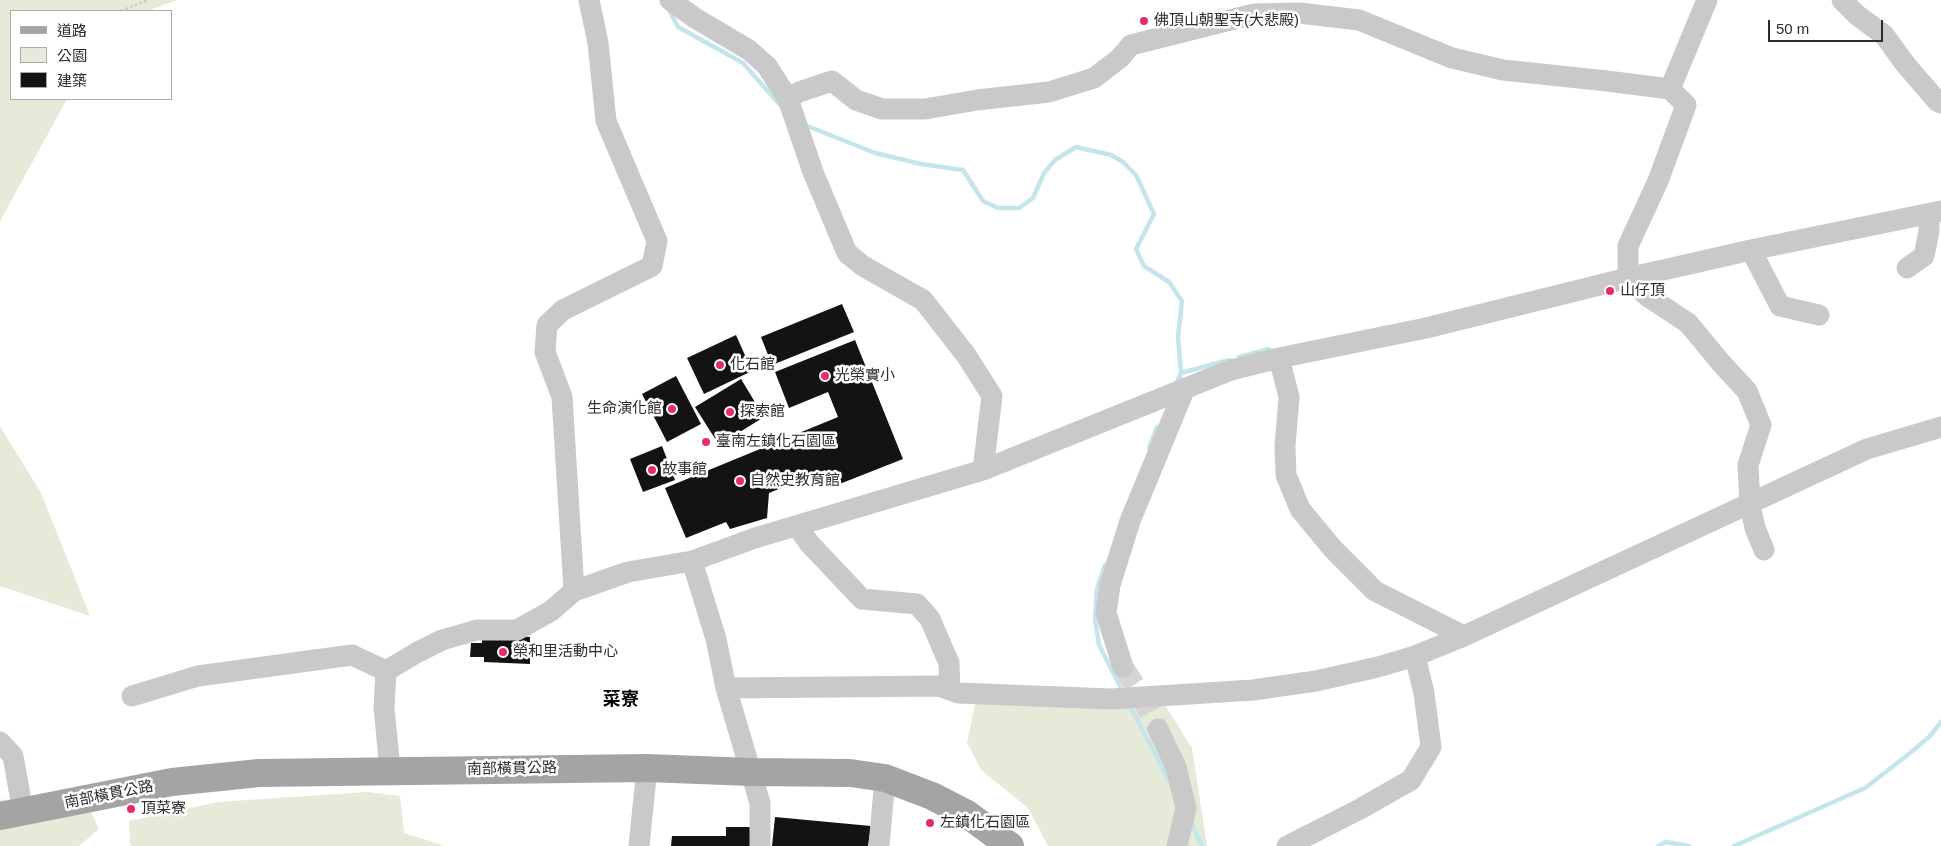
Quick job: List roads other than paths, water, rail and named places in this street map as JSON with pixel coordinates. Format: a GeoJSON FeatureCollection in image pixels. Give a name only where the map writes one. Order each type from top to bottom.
{"type":"FeatureCollection","features":[{"type":"Feature","properties":{"kind":"main road","name":"南部橫貫公路"},"geometry":{"type":"LineString","coordinates":[[11,814],[172,782],[259,773],[646,768],[850,773],[886,778],[932,796],[967,814],[1002,844]]}},
{"type":"Feature","properties":{"kind":"lane"},"geometry":{"type":"LineString","coordinates":[[574,591],[562,397],[545,352],[547,325],[563,310],[652,266],[657,241],[606,121],[598,43],[589,0]]}},
{"type":"Feature","properties":{"kind":"lane"},"geometry":{"type":"LineString","coordinates":[[670,0],[695,18],[749,50],[767,66],[788,99],[813,172],[847,253],[863,266],[923,300],[966,354],[992,396],[983,470]]}},
{"type":"Feature","properties":{"kind":"lane"},"geometry":{"type":"LineString","coordinates":[[1670,89],[1707,0]]}},
{"type":"Feature","properties":{"kind":"lane"},"geometry":{"type":"LineString","coordinates":[[1842,0],[1857,15],[1884,35],[1906,65],[1937,100],[1941,102]]}},
{"type":"Feature","properties":{"kind":"lane"},"geometry":{"type":"LineString","coordinates":[[788,99],[799,92],[832,81],[856,100],[882,109],[925,109],[977,100],[1049,92],[1094,78],[1120,58],[1131,45],[1254,14],[1299,13],[1359,20],[1452,58],[1503,70],[1670,89],[1686,105],[1658,181],[1628,246],[1628,278],[1647,296],[1688,323],[1722,364],[1747,390],[1761,425],[1748,465],[1750,504],[1755,528],[1764,550]]}},
{"type":"Feature","properties":{"kind":"lane"},"geometry":{"type":"LineString","coordinates":[[386,671],[442,640],[478,630],[517,630],[551,611],[574,591],[628,572],[692,561],[797,526],[983,470],[1231,370],[1279,358],[1426,328],[1750,250],[1935,213],[1924,256],[1907,268]]}},
{"type":"Feature","properties":{"kind":"lane"},"geometry":{"type":"LineString","coordinates":[[1750,250],[1780,306],[1819,315]]}},
{"type":"Feature","properties":{"kind":"lane"},"geometry":{"type":"LineString","coordinates":[[1279,358],[1289,397],[1285,446],[1286,475],[1300,509],[1333,549],[1375,591],[1464,636]]}},
{"type":"Feature","properties":{"kind":"lane"},"geometry":{"type":"LineString","coordinates":[[1123,667],[1106,613],[1110,586],[1130,521],[1185,388]]}},
{"type":"Feature","properties":{"kind":"lane"},"geometry":{"type":"LineString","coordinates":[[726,688],[939,686],[958,693],[1111,699],[1253,690],[1316,681],[1378,667],[1415,656],[1464,636],[1867,449],[1941,427]]}},
{"type":"Feature","properties":{"kind":"lane"},"geometry":{"type":"LineString","coordinates":[[797,526],[809,543],[862,599],[917,604],[930,619],[949,663],[950,690]]}},
{"type":"Feature","properties":{"kind":"lane"},"geometry":{"type":"LineString","coordinates":[[692,561],[716,639],[726,688],[760,803],[760,846]]}},
{"type":"Feature","properties":{"kind":"lane"},"geometry":{"type":"LineString","coordinates":[[132,696],[198,676],[352,655],[386,671]]}},
{"type":"Feature","properties":{"kind":"lane"},"geometry":{"type":"LineString","coordinates":[[1287,846],[1360,809],[1411,780],[1431,747],[1424,693],[1415,656]]}},
{"type":"Feature","properties":{"kind":"lane"},"geometry":{"type":"LineString","coordinates":[[386,671],[384,708],[390,770]]}},
{"type":"Feature","properties":{"kind":"lane"},"geometry":{"type":"LineString","coordinates":[[1158,729],[1176,768],[1186,808],[1177,846]]}},
{"type":"Feature","properties":{"kind":"lane"},"geometry":{"type":"LineString","coordinates":[[0,742],[13,756],[11,814]]}},
{"type":"Feature","properties":{"kind":"lane"},"geometry":{"type":"LineString","coordinates":[[639,846],[646,768]]}},
{"type":"Feature","properties":{"kind":"lane"},"geometry":{"type":"LineString","coordinates":[[879,846],[886,778]]}},
{"type":"Feature","properties":{"kind":"waterway"},"geometry":{"type":"LineString","coordinates":[[669,10],[678,27],[743,63],[780,105]]}},
{"type":"Feature","properties":{"kind":"waterway"},"geometry":{"type":"LineString","coordinates":[[805,125],[875,153],[921,164],[963,170],[983,201],[998,208],[1019,208],[1033,198],[1044,173],[1055,160],[1076,147],[1111,155],[1123,162],[1136,175],[1154,214],[1136,249],[1144,266],[1169,282],[1182,301],[1178,337],[1181,373],[1176,384]]}},
{"type":"Feature","properties":{"kind":"waterway"},"geometry":{"type":"LineString","coordinates":[[1239,357],[1269,349]]}},
{"type":"Feature","properties":{"kind":"waterway"},"geometry":{"type":"LineString","coordinates":[[1181,373],[1229,360]]}},
{"type":"Feature","properties":{"kind":"waterway"},"geometry":{"type":"LineString","coordinates":[[1149,448],[1157,427]]}},
{"type":"Feature","properties":{"kind":"waterway"},"geometry":{"type":"LineString","coordinates":[[1105,565],[1097,589],[1095,619],[1099,645],[1123,692]]}},
{"type":"Feature","properties":{"kind":"waterway"},"geometry":{"type":"LineString","coordinates":[[1129,704],[1170,783]]}},
{"type":"Feature","properties":{"kind":"waterway"},"geometry":{"type":"LineString","coordinates":[[1734,846],[1865,788],[1929,737],[1941,722]]}},
{"type":"Feature","properties":{"kind":"waterway"},"geometry":{"type":"LineString","coordinates":[[1190,821],[1202,846]]}},
{"type":"Feature","properties":{"kind":"waterway"},"geometry":{"type":"LineString","coordinates":[[1658,846],[1666,842],[1689,846]]}},
{"type":"Feature","properties":{"kind":"tunnel"},"geometry":{"type":"LineString","coordinates":[[1123,667],[1138,690],[1158,729]]}},
{"type":"Feature","properties":{"kind":"place","name":"佛頂山朝聖寺(大悲殿)"},"geometry":{"type":"Point","coordinates":[1144,21]}},
{"type":"Feature","properties":{"kind":"place","name":"山仔頂"},"geometry":{"type":"Point","coordinates":[1610,291]}},
{"type":"Feature","properties":{"kind":"place","name":"化石館"},"geometry":{"type":"Point","coordinates":[720,365]}},
{"type":"Feature","properties":{"kind":"place","name":"光榮實小"},"geometry":{"type":"Point","coordinates":[825,376]}},
{"type":"Feature","properties":{"kind":"place","name":"生命演化館"},"geometry":{"type":"Point","coordinates":[672,409]}},
{"type":"Feature","properties":{"kind":"place","name":"探索館"},"geometry":{"type":"Point","coordinates":[730,412]}},
{"type":"Feature","properties":{"kind":"place","name":"臺南左鎮化石園區"},"geometry":{"type":"Point","coordinates":[706,442]}},
{"type":"Feature","properties":{"kind":"place","name":"故事館"},"geometry":{"type":"Point","coordinates":[652,470]}},
{"type":"Feature","properties":{"kind":"place","name":"自然史教育館"},"geometry":{"type":"Point","coordinates":[740,481]}},
{"type":"Feature","properties":{"kind":"place","name":"榮和里活動中心"},"geometry":{"type":"Point","coordinates":[503,652]}},
{"type":"Feature","properties":{"kind":"place","name":"頂菜寮"},"geometry":{"type":"Point","coordinates":[131,809]}},
{"type":"Feature","properties":{"kind":"place","name":"左鎮化石園區"},"geometry":{"type":"Point","coordinates":[930,823]}},
{"type":"Feature","properties":{"kind":"district","name":"菜寮"},"geometry":{"type":"Point","coordinates":[621,700]}}]}
